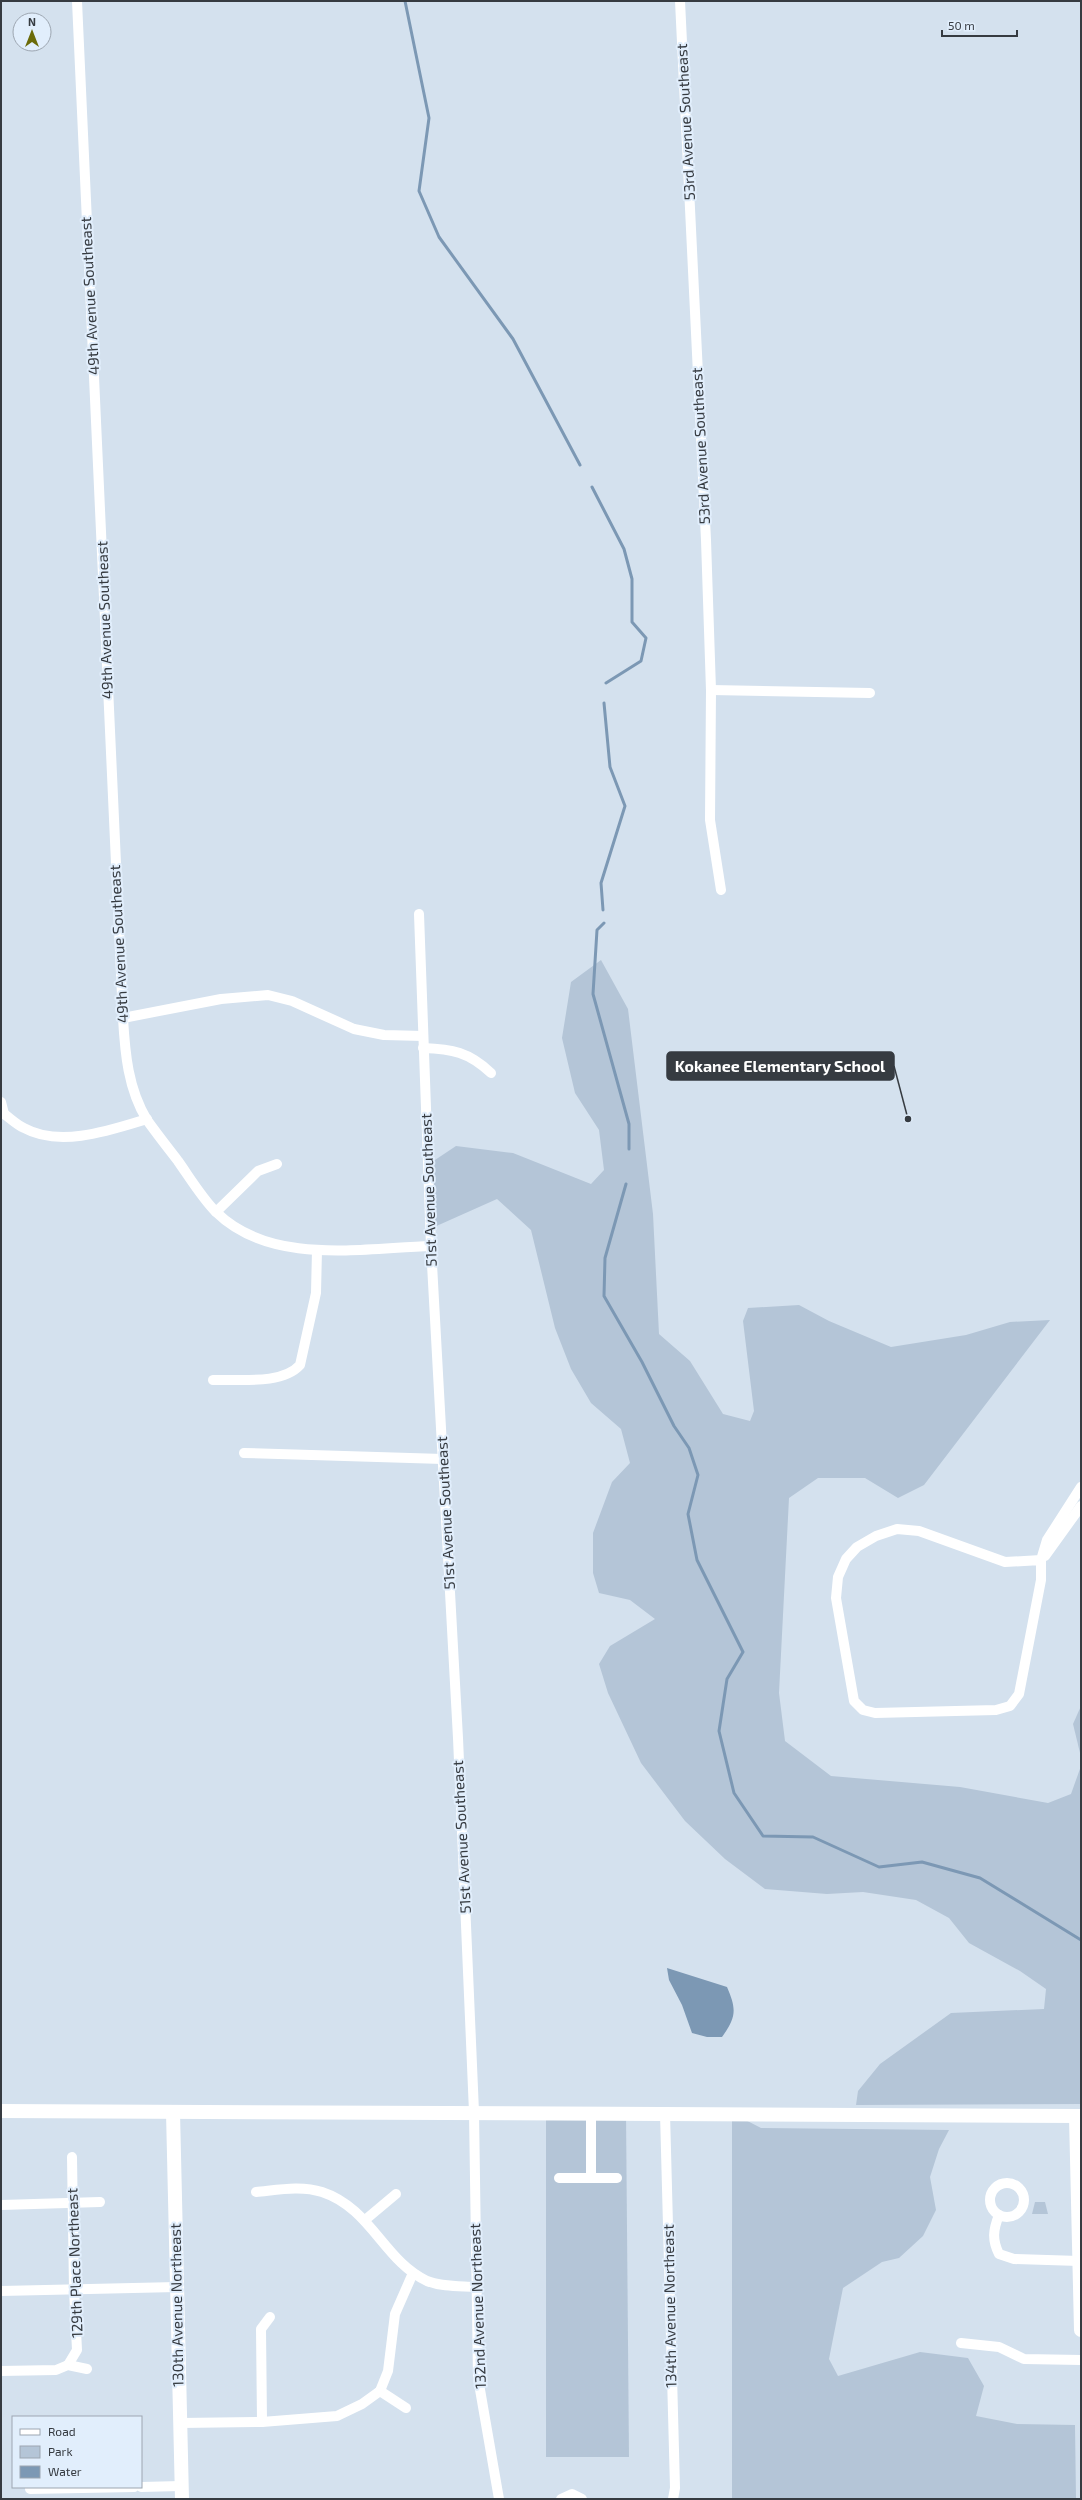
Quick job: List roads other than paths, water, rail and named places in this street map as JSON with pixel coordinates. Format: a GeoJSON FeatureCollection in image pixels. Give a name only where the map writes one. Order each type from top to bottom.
{"type":"FeatureCollection","features":[{"type":"Feature","properties":{"kind":"street","name":"49th Avenue Southeast"},"geometry":{"type":"LineString","coordinates":[[77,1],[123,1018],[126,1056],[132,1085],[147,1119],[216,1212],[241,1230],[266,1241],[318,1250],[431,1246]]}},
{"type":"Feature","properties":{"kind":"street","name":"53rd Avenue Southeast"},"geometry":{"type":"LineString","coordinates":[[680,1],[711,690],[710,820],[721,890]]}},
{"type":"Feature","properties":{"kind":"street"},"geometry":{"type":"LineString","coordinates":[[711,690],[870,693]]}},
{"type":"Feature","properties":{"kind":"street","name":"51st Avenue Southeast"},"geometry":{"type":"LineString","coordinates":[[419,914],[431,1246],[443,1459],[474,2112]]}},
{"type":"Feature","properties":{"kind":"street"},"geometry":{"type":"LineString","coordinates":[[123,1018],[221,999],[268,995],[292,1001],[354,1029],[384,1035],[423,1036]]}},
{"type":"Feature","properties":{"kind":"street"},"geometry":{"type":"LineString","coordinates":[[423,1048],[444,1048],[476,1058],[491,1073]]}},
{"type":"Feature","properties":{"kind":"street"},"geometry":{"type":"LineString","coordinates":[[1,1102],[2,1114],[24,1129],[67,1137],[95,1135],[147,1119]]}},
{"type":"Feature","properties":{"kind":"street"},"geometry":{"type":"LineString","coordinates":[[216,1212],[258,1171],[277,1164]]}},
{"type":"Feature","properties":{"kind":"street"},"geometry":{"type":"LineString","coordinates":[[213,1380],[280,1378],[293,1373],[300,1365],[316,1293],[318,1250]]}},
{"type":"Feature","properties":{"kind":"street"},"geometry":{"type":"LineString","coordinates":[[244,1453],[443,1459]]}},
{"type":"Feature","properties":{"kind":"street"},"geometry":{"type":"LineString","coordinates":[[1041,1560],[1005,1562],[919,1531],[897,1530],[876,1536],[857,1547],[846,1559],[838,1577],[836,1598],[854,1701],[863,1710],[875,1713],[996,1710],[1010,1706],[1019,1694],[1025,1668],[1041,1580],[1041,1560],[1047,1540],[1081,1487]]}},
{"type":"Feature","properties":{"kind":"street"},"geometry":{"type":"LineString","coordinates":[[1041,1560],[1081,1506]]}},
{"type":"Feature","properties":{"kind":"street"},"geometry":{"type":"LineString","coordinates":[[1,2111],[1078,2116],[1081,2330]]}},
{"type":"Feature","properties":{"kind":"street","name":"130th Avenue Northeast"},"geometry":{"type":"LineString","coordinates":[[173,2112],[182,2493]]}},
{"type":"Feature","properties":{"kind":"street","name":"132nd Avenue Northeast"},"geometry":{"type":"LineString","coordinates":[[474,2112],[475,2287],[478,2378],[499,2499]]}},
{"type":"Feature","properties":{"kind":"street"},"geometry":{"type":"LineString","coordinates":[[591,2113],[591,2178]]}},
{"type":"Feature","properties":{"kind":"street","name":"134th Avenue Northeast"},"geometry":{"type":"LineString","coordinates":[[666,2113],[675,2488],[673,2499]]}},
{"type":"Feature","properties":{"kind":"street","name":"129th Place Northeast"},"geometry":{"type":"LineString","coordinates":[[68,2365],[77,2350],[74,2290],[72,2157]]}},
{"type":"Feature","properties":{"kind":"street"},"geometry":{"type":"LineString","coordinates":[[559,2178],[617,2178]]}},
{"type":"Feature","properties":{"kind":"street"},"geometry":{"type":"LineString","coordinates":[[256,2192],[284,2189],[322,2192],[348,2204],[365,2220],[393,2253],[413,2273],[428,2281],[450,2286],[475,2287]]}},
{"type":"Feature","properties":{"kind":"street"},"geometry":{"type":"LineString","coordinates":[[365,2220],[396,2194]]}},
{"type":"Feature","properties":{"kind":"street"},"geometry":{"type":"LineString","coordinates":[[1,2205],[100,2202]]}},
{"type":"Feature","properties":{"kind":"street"},"geometry":{"type":"LineString","coordinates":[[999,2215],[994,2238],[999,2254],[1014,2259],[1079,2261]]}},
{"type":"Feature","properties":{"kind":"street"},"geometry":{"type":"LineString","coordinates":[[180,2422],[262,2422],[337,2416],[362,2404],[380,2391],[388,2371],[395,2314],[413,2273]]}},
{"type":"Feature","properties":{"kind":"street"},"geometry":{"type":"LineString","coordinates":[[1,2291],[177,2286]]}},
{"type":"Feature","properties":{"kind":"street"},"geometry":{"type":"LineString","coordinates":[[262,2422],[261,2329],[270,2318]]}},
{"type":"Feature","properties":{"kind":"street"},"geometry":{"type":"LineString","coordinates":[[961,2344],[999,2347],[1024,2359],[1081,2360]]}},
{"type":"Feature","properties":{"kind":"street"},"geometry":{"type":"LineString","coordinates":[[1,2371],[56,2370],[68,2365],[87,2369]]}},
{"type":"Feature","properties":{"kind":"street"},"geometry":{"type":"LineString","coordinates":[[380,2391],[406,2408]]}},
{"type":"Feature","properties":{"kind":"street"},"geometry":{"type":"LineString","coordinates":[[142,2487],[182,2493]]}},
{"type":"Feature","properties":{"kind":"street"},"geometry":{"type":"LineString","coordinates":[[30,2489],[82,2488]]}},
{"type":"Feature","properties":{"kind":"street"},"geometry":{"type":"LineString","coordinates":[[561,2499],[572,2494],[582,2499]]}},
{"type":"Feature","properties":{"kind":"water"},"geometry":{"type":"Polygon","coordinates":[[[667,1968],[727,1987],[734,2008],[734,2013],[730,2024],[722,2037],[707,2037],[692,2033],[682,2005],[669,1980],[667,1968]]]}},
{"type":"Feature","properties":{"kind":"waterway"},"geometry":{"type":"LineString","coordinates":[[405,1],[429,118],[419,191],[439,237],[513,339],[580,465]]}},
{"type":"Feature","properties":{"kind":"waterway"},"geometry":{"type":"LineString","coordinates":[[592,487],[624,549],[632,579],[632,622],[646,638],[641,661],[606,683]]}},
{"type":"Feature","properties":{"kind":"waterway"},"geometry":{"type":"LineString","coordinates":[[603,910],[601,883],[625,806],[610,767],[604,703]]}},
{"type":"Feature","properties":{"kind":"waterway"},"geometry":{"type":"LineString","coordinates":[[604,923],[597,930],[593,994],[629,1124],[629,1149]]}},
{"type":"Feature","properties":{"kind":"waterway"},"geometry":{"type":"LineString","coordinates":[[626,1184],[605,1258],[604,1296],[642,1362],[674,1426],[689,1448],[698,1475],[688,1514],[697,1560],[743,1652],[727,1679],[719,1731],[734,1793],[763,1836],[813,1837],[879,1867],[922,1862],[980,1878],[1081,1940]]}},
{"type":"Feature","properties":{"kind":"place","name":"Kokanee Elementary School"},"geometry":{"type":"Point","coordinates":[908,1119]}}]}
